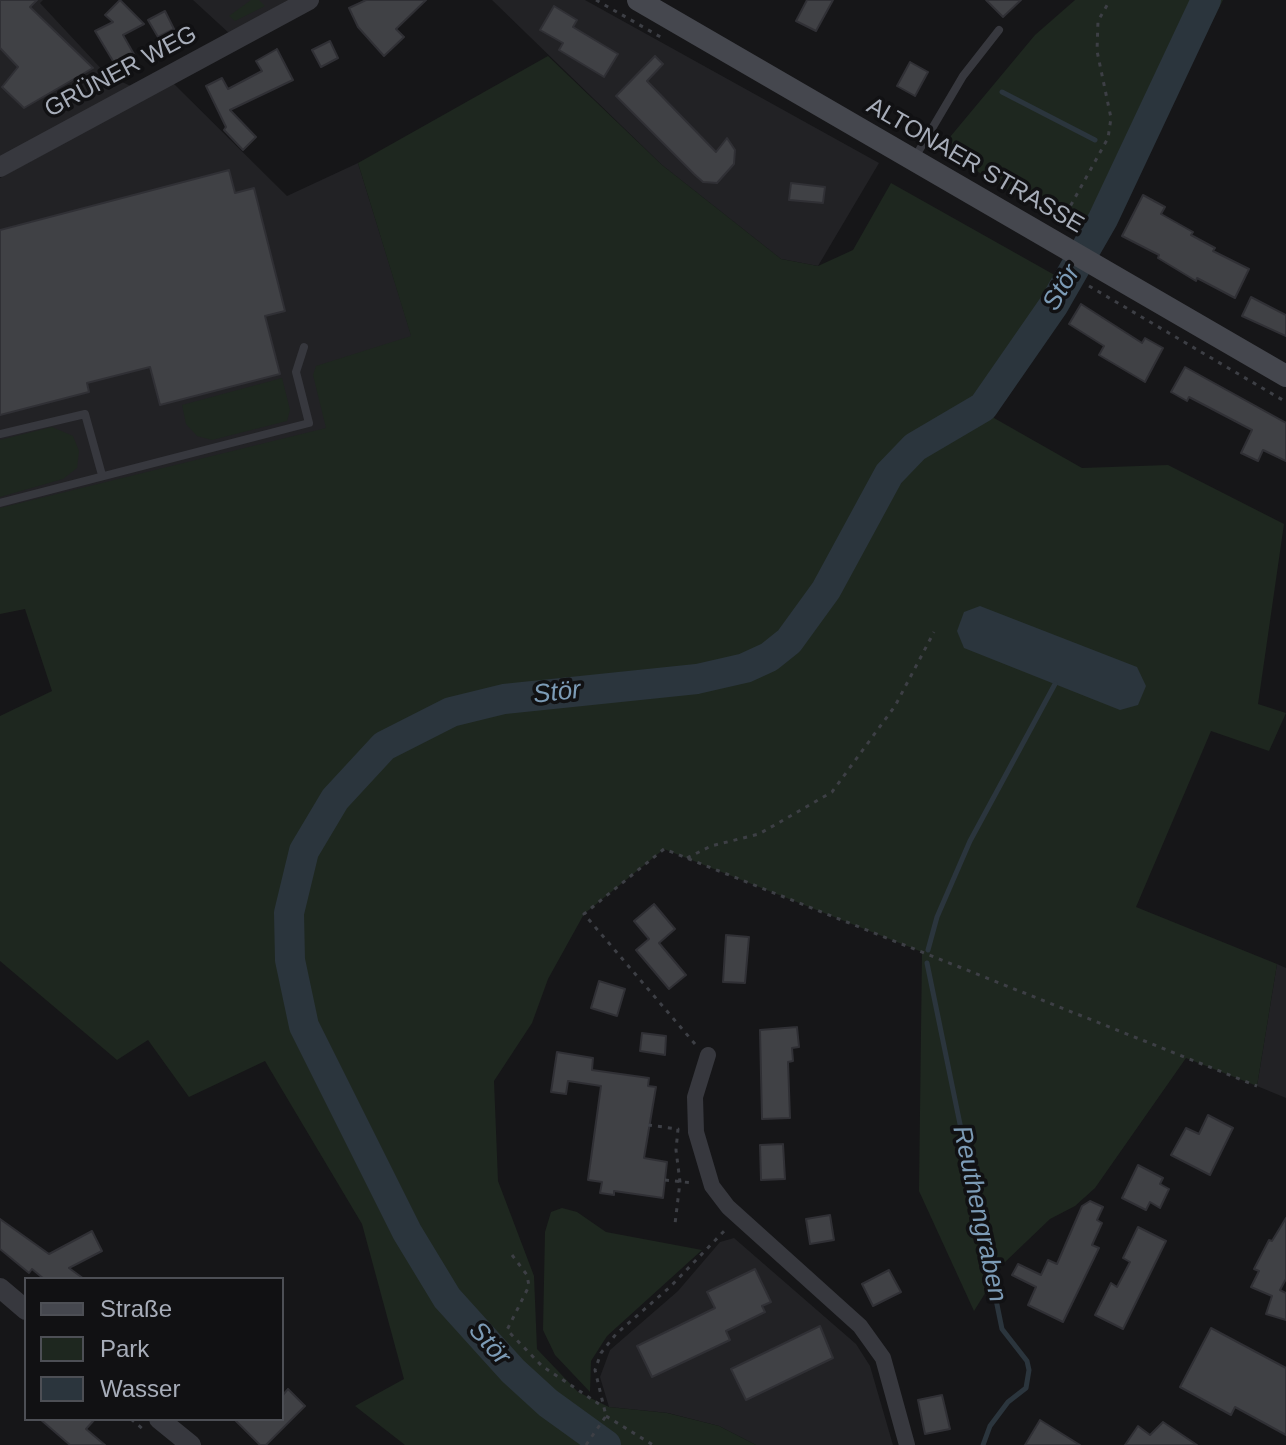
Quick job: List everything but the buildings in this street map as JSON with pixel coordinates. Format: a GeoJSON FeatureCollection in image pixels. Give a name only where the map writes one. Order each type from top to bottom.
{"type":"FeatureCollection","features":[{"type":"Feature","properties":{"kind":"main road","name":"ALTONAER STRASSE"},"geometry":{"type":"LineString","coordinates":[[638,0],[1071,251],[1086,272],[1286,376]]}},
{"type":"Feature","properties":{"kind":"street","name":"GRÜNER WEG"},"geometry":{"type":"LineString","coordinates":[[0,167],[309,0]]}},
{"type":"Feature","properties":{"kind":"street"},"geometry":{"type":"LineString","coordinates":[[708,1055],[695,1097],[696,1132],[712,1186],[736,1215],[860,1326],[883,1358],[907,1445]]}},
{"type":"Feature","properties":{"kind":"street"},"geometry":{"type":"LineString","coordinates":[[0,1288],[24,1308]]}},
{"type":"Feature","properties":{"kind":"street"},"geometry":{"type":"LineString","coordinates":[[161,1421],[191,1445]]}},
{"type":"Feature","properties":{"kind":"lane"},"geometry":{"type":"LineString","coordinates":[[913,160],[956,86],[999,30]]}},
{"type":"Feature","properties":{"kind":"lane"},"geometry":{"type":"LineString","coordinates":[[0,503],[309,423],[296,372],[304,347]]}},
{"type":"Feature","properties":{"kind":"lane"},"geometry":{"type":"LineString","coordinates":[[0,434],[85,414],[102,475]]}},
{"type":"Feature","properties":{"kind":"path"},"geometry":{"type":"LineString","coordinates":[[1060,225],[1108,138],[1111,118],[1097,51],[1098,21],[1110,0]]}},
{"type":"Feature","properties":{"kind":"path"},"geometry":{"type":"LineString","coordinates":[[1086,272],[1286,402]]}},
{"type":"Feature","properties":{"kind":"path"},"geometry":{"type":"LineString","coordinates":[[687,858],[711,846],[759,834],[832,792],[895,706],[934,632]]}},
{"type":"Feature","properties":{"kind":"path"},"geometry":{"type":"LineString","coordinates":[[708,1055],[685,1035],[584,914],[664,849],[1257,1086]]}},
{"type":"Feature","properties":{"kind":"path"},"geometry":{"type":"LineString","coordinates":[[648,1125],[678,1129],[676,1150],[680,1182],[675,1224]]}},
{"type":"Feature","properties":{"kind":"path"},"geometry":{"type":"LineString","coordinates":[[665,1180],[712,1186]]}},
{"type":"Feature","properties":{"kind":"path"},"geometry":{"type":"LineString","coordinates":[[653,1445],[606,1416],[595,1370],[601,1353],[616,1334],[722,1235],[736,1215]]}},
{"type":"Feature","properties":{"kind":"path"},"geometry":{"type":"LineString","coordinates":[[512,1255],[527,1275],[529,1286],[507,1330],[542,1366],[602,1406]]}},
{"type":"Feature","properties":{"kind":"path"},"geometry":{"type":"LineString","coordinates":[[586,1445],[606,1416]]}},
{"type":"Feature","properties":{"kind":"shaded area"},"geometry":{"type":"Polygon","coordinates":[[[0,0],[43,0],[40,3],[107,75],[135,88],[0,161],[0,0]]]}},
{"type":"Feature","properties":{"kind":"shaded area"},"geometry":{"type":"Polygon","coordinates":[[[193,0],[288,0],[230,34],[193,0]]]}},
{"type":"Feature","properties":{"kind":"shaded area"},"geometry":{"type":"Polygon","coordinates":[[[492,0],[585,0],[879,163],[818,266],[781,259],[662,165],[492,0]]]}},
{"type":"Feature","properties":{"kind":"shaded area"},"geometry":{"type":"Polygon","coordinates":[[[173,83],[287,196],[358,163],[413,341],[347,443],[0,551],[0,178],[173,83]]]}},
{"type":"Feature","properties":{"kind":"shaded area"},"geometry":{"type":"Polygon","coordinates":[[[1277,964],[1286,968],[1286,1098],[1257,1086],[1277,964]]]}},
{"type":"Feature","properties":{"kind":"shaded area"},"geometry":{"type":"Polygon","coordinates":[[[734,1238],[856,1344],[870,1366],[893,1445],[756,1445],[719,1426],[668,1413],[609,1407],[600,1377],[610,1350],[678,1291],[720,1242],[734,1238]]]}},
{"type":"Feature","properties":{"kind":"green space"},"geometry":{"type":"Polygon","coordinates":[[[251,0],[259,0],[265,6],[235,21],[229,16],[251,0]]]}},
{"type":"Feature","properties":{"kind":"green space"},"geometry":{"type":"Polygon","coordinates":[[[1075,0],[1223,0],[1100,245],[940,149],[1035,35],[1075,0]]]}},
{"type":"Feature","properties":{"kind":"green space"},"geometry":{"type":"Polygon","coordinates":[[[548,56],[662,165],[781,259],[818,266],[853,250],[891,183],[1067,282],[983,407],[994,418],[1082,468],[1168,465],[1284,524],[1258,704],[1286,713],[1269,751],[1211,731],[1136,907],[1277,964],[1257,1086],[1186,1058],[1095,1188],[1075,1206],[1050,1219],[1004,1263],[974,1311],[919,1191],[922,952],[664,849],[584,914],[548,979],[532,1023],[494,1081],[498,1181],[534,1276],[537,1349],[578,1392],[609,1407],[667,1413],[719,1426],[756,1445],[405,1445],[355,1406],[404,1379],[362,1224],[265,1061],[189,1097],[148,1040],[117,1060],[0,961],[0,716],[52,691],[25,609],[0,614],[0,508],[326,428],[313,375],[316,366],[411,336],[358,163],[548,56]]]}},
{"type":"Feature","properties":{"kind":"green space"},"geometry":{"type":"Polygon","coordinates":[[[282,378],[290,410],[287,421],[212,440],[197,436],[186,424],[182,405],[282,378]]]}},
{"type":"Feature","properties":{"kind":"green space"},"geometry":{"type":"Polygon","coordinates":[[[52,427],[73,436],[79,451],[77,468],[63,479],[0,497],[0,440],[52,427]]]}},
{"type":"Feature","properties":{"kind":"green space"},"geometry":{"type":"Polygon","coordinates":[[[562,1208],[577,1212],[606,1232],[702,1250],[607,1336],[591,1361],[590,1392],[555,1355],[543,1330],[545,1232],[551,1212],[562,1208]]]}},
{"type":"Feature","properties":{"kind":"water"},"geometry":{"type":"Polygon","coordinates":[[[980,606],[1137,667],[1146,686],[1138,705],[1120,710],[964,648],[957,631],[964,612],[980,606]]]}},
{"type":"Feature","properties":{"kind":"waterway","name":"Stör"},"geometry":{"type":"LineString","coordinates":[[606,1445],[548,1403],[513,1371],[447,1298],[407,1232],[304,1026],[290,960],[289,913],[304,851],[335,799],[384,746],[451,712],[504,699],[697,679],[745,668],[769,657],[789,641],[826,590],[889,474],[915,447],[983,407],[1053,306],[1103,219],[1206,0]]}},
{"type":"Feature","properties":{"kind":"waterway"},"geometry":{"type":"LineString","coordinates":[[1002,92],[1095,140]]}},
{"type":"Feature","properties":{"kind":"waterway","name":"Reuthengraben"},"geometry":{"type":"LineString","coordinates":[[928,950],[937,917],[970,841],[1055,684]]}},
{"type":"Feature","properties":{"kind":"waterway","name":"Reuthengraben"},"geometry":{"type":"LineString","coordinates":[[927,963],[1002,1329],[1027,1361],[1029,1370],[1026,1388],[1008,1402],[990,1426],[983,1445]]}}]}
